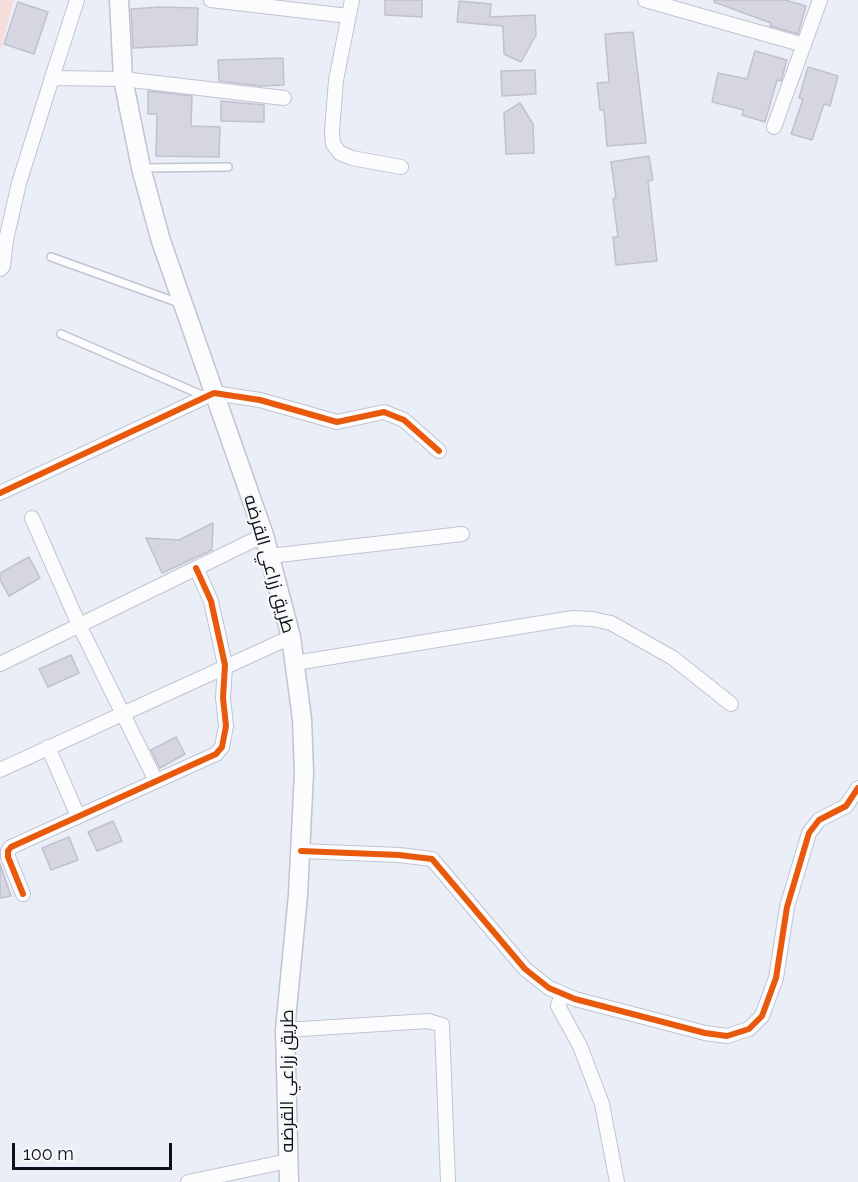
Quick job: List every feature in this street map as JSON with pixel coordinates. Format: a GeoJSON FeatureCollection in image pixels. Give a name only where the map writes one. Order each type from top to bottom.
{"type":"FeatureCollection","features":[{"type":"Feature","properties":{"kind":"main road","name":"طريق زراعي القرضه"},"geometry":{"type":"LineString","coordinates":[[118,0],[123,79],[141,168],[161,241],[183,304],[209,394],[264,535],[291,637],[295,663],[304,772],[301,851],[285,1030],[289,1182]]}},
{"type":"Feature","properties":{"kind":"street"},"geometry":{"type":"LineString","coordinates":[[0,269],[3,266],[6,240],[19,183],[77,0]]}},
{"type":"Feature","properties":{"kind":"street"},"geometry":{"type":"LineString","coordinates":[[211,0],[275,4],[348,16]]}},
{"type":"Feature","properties":{"kind":"street"},"geometry":{"type":"LineString","coordinates":[[352,0],[336,80],[333,144],[340,153],[352,158],[401,167]]}},
{"type":"Feature","properties":{"kind":"street"},"geometry":{"type":"LineString","coordinates":[[645,0],[804,45]]}},
{"type":"Feature","properties":{"kind":"street"},"geometry":{"type":"LineString","coordinates":[[774,127],[820,0]]}},
{"type":"Feature","properties":{"kind":"street"},"geometry":{"type":"LineString","coordinates":[[52,78],[123,79],[284,98]]}},
{"type":"Feature","properties":{"kind":"street"},"geometry":{"type":"LineString","coordinates":[[0,493],[209,394],[260,400],[337,422],[384,412],[404,420],[439,451]]}},
{"type":"Feature","properties":{"kind":"street"},"geometry":{"type":"LineString","coordinates":[[32,518],[80,625],[156,781]]}},
{"type":"Feature","properties":{"kind":"street"},"geometry":{"type":"LineString","coordinates":[[270,556],[462,534]]}},
{"type":"Feature","properties":{"kind":"street"},"geometry":{"type":"LineString","coordinates":[[0,664],[264,535]]}},
{"type":"Feature","properties":{"kind":"street"},"geometry":{"type":"LineString","coordinates":[[23,894],[8,851],[12,847],[216,754],[222,747],[226,726],[223,698],[225,665],[211,601],[196,568]]}},
{"type":"Feature","properties":{"kind":"street"},"geometry":{"type":"LineString","coordinates":[[295,663],[573,618],[592,619],[611,624],[673,658],[730,704]]}},
{"type":"Feature","properties":{"kind":"street"},"geometry":{"type":"LineString","coordinates":[[0,770],[225,665],[291,637]]}},
{"type":"Feature","properties":{"kind":"street"},"geometry":{"type":"LineString","coordinates":[[48,747],[78,816]]}},
{"type":"Feature","properties":{"kind":"street"},"geometry":{"type":"LineString","coordinates":[[301,851],[399,855],[432,859],[525,969],[549,988],[562,995],[705,1033],[727,1035],[749,1029],[762,1016],[772,993],[788,907],[809,833],[819,820],[846,806],[858,788]]}},
{"type":"Feature","properties":{"kind":"street"},"geometry":{"type":"LineString","coordinates":[[562,995],[558,1006],[580,1046],[602,1104],[617,1182]]}},
{"type":"Feature","properties":{"kind":"street"},"geometry":{"type":"LineString","coordinates":[[285,1030],[428,1021],[442,1025],[448,1182]]}},
{"type":"Feature","properties":{"kind":"street"},"geometry":{"type":"LineString","coordinates":[[188,1182],[288,1161]]}},
{"type":"Feature","properties":{"kind":"lane"},"geometry":{"type":"LineString","coordinates":[[141,168],[228,168]]}},
{"type":"Feature","properties":{"kind":"lane"},"geometry":{"type":"LineString","coordinates":[[51,257],[183,304]]}},
{"type":"Feature","properties":{"kind":"lane"},"geometry":{"type":"LineString","coordinates":[[61,334],[209,394]]}},
{"type":"Feature","properties":{"kind":"shaded area"},"geometry":{"type":"Polygon","coordinates":[[[0,0],[14,0],[0,51],[0,0]]]}},
{"type":"Feature","properties":{"kind":"building"},"geometry":{"type":"Polygon","coordinates":[[[385,0],[422,0],[422,17],[385,15],[385,0]]]}},
{"type":"Feature","properties":{"kind":"building"},"geometry":{"type":"Polygon","coordinates":[[[714,0],[785,0],[806,6],[798,34],[770,26],[771,23],[714,2],[714,0]]]}},
{"type":"Feature","properties":{"kind":"building"},"geometry":{"type":"Polygon","coordinates":[[[459,1],[491,4],[490,17],[535,15],[536,35],[521,62],[504,54],[503,26],[457,22],[459,1]]]}},
{"type":"Feature","properties":{"kind":"building"},"geometry":{"type":"Polygon","coordinates":[[[18,2],[48,12],[34,54],[4,44],[18,2]]]}},
{"type":"Feature","properties":{"kind":"building"},"geometry":{"type":"Polygon","coordinates":[[[198,8],[197,45],[133,48],[131,9],[198,8]]]}},
{"type":"Feature","properties":{"kind":"building"},"geometry":{"type":"Polygon","coordinates":[[[633,32],[646,143],[607,146],[604,110],[600,110],[597,83],[609,82],[605,34],[633,32]]]}},
{"type":"Feature","properties":{"kind":"building"},"geometry":{"type":"Polygon","coordinates":[[[755,51],[787,60],[781,81],[777,80],[765,122],[742,115],[744,110],[712,102],[718,73],[747,79],[755,51]]]}},
{"type":"Feature","properties":{"kind":"building"},"geometry":{"type":"Polygon","coordinates":[[[283,58],[284,85],[261,86],[219,81],[218,60],[283,58]]]}},
{"type":"Feature","properties":{"kind":"building"},"geometry":{"type":"Polygon","coordinates":[[[808,67],[838,76],[830,106],[824,104],[812,140],[791,134],[803,99],[799,98],[808,67]]]}},
{"type":"Feature","properties":{"kind":"building"},"geometry":{"type":"Polygon","coordinates":[[[535,70],[536,94],[502,96],[501,71],[535,70]]]}},
{"type":"Feature","properties":{"kind":"building"},"geometry":{"type":"Polygon","coordinates":[[[148,91],[192,96],[191,126],[220,127],[219,157],[156,156],[157,114],[148,114],[148,91]]]}},
{"type":"Feature","properties":{"kind":"building"},"geometry":{"type":"Polygon","coordinates":[[[221,101],[264,105],[264,122],[221,121],[221,101]]]}},
{"type":"Feature","properties":{"kind":"building"},"geometry":{"type":"Polygon","coordinates":[[[520,103],[533,124],[534,153],[506,154],[504,113],[520,103]]]}},
{"type":"Feature","properties":{"kind":"building"},"geometry":{"type":"Polygon","coordinates":[[[649,156],[653,180],[648,181],[657,261],[616,265],[613,237],[618,237],[611,162],[649,156]]]}},
{"type":"Feature","properties":{"kind":"building"},"geometry":{"type":"Polygon","coordinates":[[[213,523],[212,550],[162,573],[146,538],[179,540],[213,523]]]}},
{"type":"Feature","properties":{"kind":"building"},"geometry":{"type":"Polygon","coordinates":[[[29,557],[40,578],[9,596],[0,580],[0,573],[29,557]]]}},
{"type":"Feature","properties":{"kind":"building"},"geometry":{"type":"Polygon","coordinates":[[[71,655],[79,673],[48,687],[39,669],[71,655]]]}},
{"type":"Feature","properties":{"kind":"building"},"geometry":{"type":"Polygon","coordinates":[[[176,737],[185,754],[160,768],[151,750],[176,737]]]}},
{"type":"Feature","properties":{"kind":"building"},"geometry":{"type":"Polygon","coordinates":[[[113,821],[122,841],[97,851],[88,832],[113,821]]]}},
{"type":"Feature","properties":{"kind":"building"},"geometry":{"type":"Polygon","coordinates":[[[69,837],[78,860],[51,870],[42,848],[69,837]]]}},
{"type":"Feature","properties":{"kind":"building"},"geometry":{"type":"Polygon","coordinates":[[[0,864],[11,896],[0,898],[0,864]]]}},
{"type":"Feature","properties":{"kind":"cycle path"},"geometry":{"type":"LineString","coordinates":[[0,493],[214,393],[260,400],[337,422],[384,412],[404,420],[439,451]]}},
{"type":"Feature","properties":{"kind":"cycle path"},"geometry":{"type":"LineString","coordinates":[[23,894],[8,857],[11,847],[216,754],[222,747],[226,726],[223,698],[225,665],[211,601],[196,568]]}},
{"type":"Feature","properties":{"kind":"cycle path"},"geometry":{"type":"LineString","coordinates":[[301,851],[399,855],[432,859],[525,969],[549,988],[575,999],[705,1033],[727,1036],[749,1029],[762,1016],[776,978],[787,907],[809,833],[819,820],[846,806],[858,788]]}}]}
